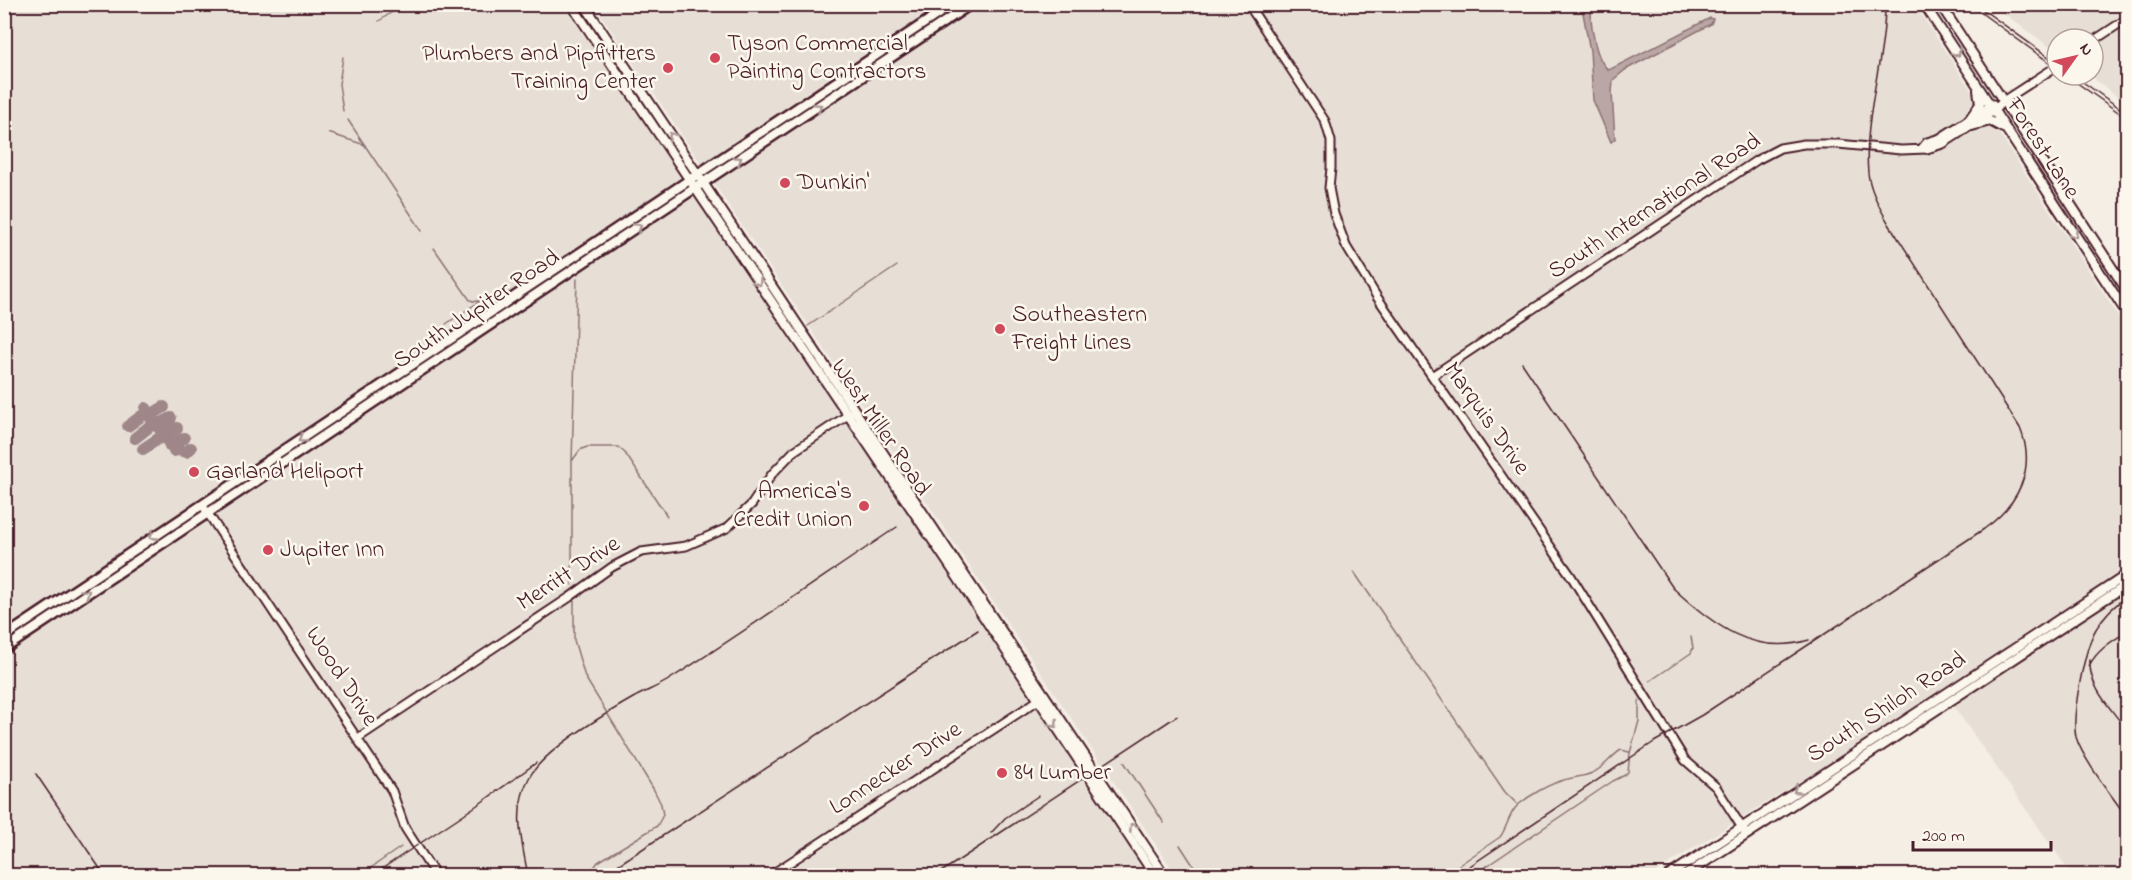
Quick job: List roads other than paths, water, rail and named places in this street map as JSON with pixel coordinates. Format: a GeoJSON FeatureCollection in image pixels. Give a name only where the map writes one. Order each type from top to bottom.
{"type":"FeatureCollection","features":[{"type":"Feature","properties":{"kind":"main road","name":"West Miller Road"},"geometry":{"type":"LineString","coordinates":[[571,4],[623,81],[697,182]]}},
{"type":"Feature","properties":{"kind":"main road","name":"West Miller Road"},"geometry":{"type":"LineString","coordinates":[[584,4],[697,182],[1041,698],[1155,876]]}},
{"type":"Feature","properties":{"kind":"main road","name":"South Jupiter Road"},"geometry":{"type":"LineString","coordinates":[[4,637],[150,538],[206,510],[450,352],[953,4]]}},
{"type":"Feature","properties":{"kind":"main road","name":"South Jupiter Road"},"geometry":{"type":"LineString","coordinates":[[4,649],[156,546],[444,343],[971,4]]}},
{"type":"Feature","properties":{"kind":"main road","name":"Forest Lane"},"geometry":{"type":"LineString","coordinates":[[1924,4],[2127,315]]}},
{"type":"Feature","properties":{"kind":"main road","name":"Forest Lane"},"geometry":{"type":"LineString","coordinates":[[1940,4],[2127,291]]}},
{"type":"Feature","properties":{"kind":"main road"},"geometry":{"type":"LineString","coordinates":[[919,27],[925,35]]}},
{"type":"Feature","properties":{"kind":"main road"},"geometry":{"type":"LineString","coordinates":[[623,81],[631,75]]}},
{"type":"Feature","properties":{"kind":"main road"},"geometry":{"type":"LineString","coordinates":[[1970,123],[1980,104],[1973,78]]}},
{"type":"Feature","properties":{"kind":"main road"},"geometry":{"type":"LineString","coordinates":[[1970,123],[1990,121],[2007,131]]}},
{"type":"Feature","properties":{"kind":"main road"},"geometry":{"type":"LineString","coordinates":[[2048,193],[2059,186]]}},
{"type":"Feature","properties":{"kind":"main road"},"geometry":{"type":"LineString","coordinates":[[2116,297],[2127,291]]}},
{"type":"Feature","properties":{"kind":"main road"},"geometry":{"type":"LineString","coordinates":[[444,343],[450,352]]}},
{"type":"Feature","properties":{"kind":"main road","name":"South Shiloh Road"},"geometry":{"type":"LineString","coordinates":[[1684,876],[1744,831],[2127,574]]}},
{"type":"Feature","properties":{"kind":"main road","name":"South Shiloh Road"},"geometry":{"type":"LineString","coordinates":[[1668,876],[1744,831],[2127,584]]}},
{"type":"Feature","properties":{"kind":"main road","name":"West Miller Road"},"geometry":{"type":"LineString","coordinates":[[1041,698],[1165,876]]}},
{"type":"Feature","properties":{"kind":"street","name":"Marquis Drive"},"geometry":{"type":"LineString","coordinates":[[1248,4],[1325,121],[1332,153],[1330,200],[1346,246],[1377,297],[1569,573],[1685,760],[1716,787],[1744,831]]}},
{"type":"Feature","properties":{"kind":"street"},"geometry":{"type":"LineString","coordinates":[[2105,33],[2127,18]]}},
{"type":"Feature","properties":{"kind":"street","name":"South International Road"},"geometry":{"type":"LineString","coordinates":[[1432,376],[1754,162],[1780,148],[1804,144],[1838,144],[1901,150],[1927,149],[1943,144],[1970,123],[2045,74]]}},
{"type":"Feature","properties":{"kind":"street","name":"Merritt Drive"},"geometry":{"type":"LineString","coordinates":[[358,738],[612,567],[640,552],[686,546],[727,528],[752,504],[772,474],[794,451],[851,413]]}},
{"type":"Feature","properties":{"kind":"street","name":"Wood Drive"},"geometry":{"type":"LineString","coordinates":[[206,510],[392,791],[405,828],[436,876]]}},
{"type":"Feature","properties":{"kind":"street","name":"Lonnecker Drive"},"geometry":{"type":"LineString","coordinates":[[769,876],[1041,698]]}},
{"type":"Feature","properties":{"kind":"waterway"},"geometry":{"type":"LineString","coordinates":[[379,21],[404,4]]}},
{"type":"Feature","properties":{"kind":"waterway"},"geometry":{"type":"LineString","coordinates":[[919,4],[925,14]]}},
{"type":"Feature","properties":{"kind":"waterway"},"geometry":{"type":"LineString","coordinates":[[343,57],[339,84],[343,111]]}},
{"type":"Feature","properties":{"kind":"waterway"},"geometry":{"type":"LineString","coordinates":[[348,120],[422,231]]}},
{"type":"Feature","properties":{"kind":"waterway"},"geometry":{"type":"LineString","coordinates":[[328,133],[365,145]]}},
{"type":"Feature","properties":{"kind":"waterway"},"geometry":{"type":"LineString","coordinates":[[434,248],[470,300],[480,300],[489,295]]}},
{"type":"Feature","properties":{"kind":"waterway"},"geometry":{"type":"LineString","coordinates":[[808,326],[897,266]]}},
{"type":"Feature","properties":{"kind":"waterway"},"geometry":{"type":"LineString","coordinates":[[572,585],[572,462],[577,279]]}},
{"type":"Feature","properties":{"kind":"waterway"},"geometry":{"type":"LineString","coordinates":[[446,324],[480,301]]}},
{"type":"Feature","properties":{"kind":"waterway"},"geometry":{"type":"LineString","coordinates":[[572,461],[580,450],[587,447],[618,447],[625,453],[667,516]]}},
{"type":"Feature","properties":{"kind":"waterway"},"geometry":{"type":"LineString","coordinates":[[1354,572],[1505,792],[1518,805]]}},
{"type":"Feature","properties":{"kind":"waterway"},"geometry":{"type":"LineString","coordinates":[[574,601],[574,640],[585,677],[654,790],[661,804],[663,815],[657,826],[598,862],[590,873],[591,876]]}},
{"type":"Feature","properties":{"kind":"waterway"},"geometry":{"type":"LineString","coordinates":[[1650,681],[1691,653],[1693,648],[1691,637]]}},
{"type":"Feature","properties":{"kind":"waterway"},"geometry":{"type":"LineString","coordinates":[[1472,876],[1628,772],[1630,753],[1639,721],[1639,700]]}},
{"type":"Feature","properties":{"kind":"waterway"},"geometry":{"type":"LineString","coordinates":[[1443,876],[1500,837],[1510,816],[1528,797],[1558,782],[1596,771],[1621,750],[1629,752]]}},
{"type":"Feature","properties":{"kind":"waterway"},"geometry":{"type":"LineString","coordinates":[[1124,762],[1164,823]]}},
{"type":"Feature","properties":{"kind":"waterway"},"geometry":{"type":"LineString","coordinates":[[1180,845],[1200,876]]}},
{"type":"Feature","properties":{"kind":"waterway"},"geometry":{"type":"LineString","coordinates":[[359,876],[401,847]]}},
{"type":"Feature","properties":{"kind":"tram line"},"geometry":{"type":"LineString","coordinates":[[1975,4],[2045,54]]}},
{"type":"Feature","properties":{"kind":"tram line"},"geometry":{"type":"LineString","coordinates":[[2090,87],[2128,114]]}},
{"type":"Feature","properties":{"kind":"railway"},"geometry":{"type":"LineString","coordinates":[[1455,876],[1654,742],[1702,715],[1984,529],[2006,509],[2021,485],[2026,458],[2025,443],[2020,428],[1889,224],[1871,186],[1867,152],[1871,110],[1882,47],[1885,4]]}},
{"type":"Feature","properties":{"kind":"railway"},"geometry":{"type":"LineString","coordinates":[[1969,4],[2045,59]]}},
{"type":"Feature","properties":{"kind":"railway"},"geometry":{"type":"LineString","coordinates":[[2083,87],[2128,119]]}},
{"type":"Feature","properties":{"kind":"railway"},"geometry":{"type":"LineString","coordinates":[[1522,363],[1673,588],[1718,625],[1752,641],[1789,644],[1809,640]]}},
{"type":"Feature","properties":{"kind":"railway"},"geometry":{"type":"LineString","coordinates":[[528,876],[521,838],[521,802],[529,778],[547,756],[591,723],[670,679],[897,527]]}},
{"type":"Feature","properties":{"kind":"railway"},"geometry":{"type":"LineString","coordinates":[[2128,596],[2106,615],[2092,638],[2080,682],[2075,714],[2076,737],[2085,756],[2128,819]]}},
{"type":"Feature","properties":{"kind":"railway"},"geometry":{"type":"LineString","coordinates":[[601,876],[978,630]]}},
{"type":"Feature","properties":{"kind":"railway"},"geometry":{"type":"LineString","coordinates":[[2089,666],[2092,660],[2111,642],[2128,631]]}},
{"type":"Feature","properties":{"kind":"railway"},"geometry":{"type":"LineString","coordinates":[[2090,660],[2090,670],[2097,689],[2128,732]]}},
{"type":"Feature","properties":{"kind":"railway"},"geometry":{"type":"LineString","coordinates":[[935,876],[1177,716]]}},
{"type":"Feature","properties":{"kind":"railway"},"geometry":{"type":"LineString","coordinates":[[371,876],[536,763]]}},
{"type":"Feature","properties":{"kind":"railway"},"geometry":{"type":"LineString","coordinates":[[36,774],[105,876]]}},
{"type":"Feature","properties":{"kind":"railway"},"geometry":{"type":"LineString","coordinates":[[991,833],[1005,818],[1038,796]]}},
{"type":"Feature","properties":{"kind":"place","name":"Tyson Commercial Painting Contractors"},"geometry":{"type":"Point","coordinates":[715,58]}},
{"type":"Feature","properties":{"kind":"place","name":"Plumbers and Pipfitters Training Center"},"geometry":{"type":"Point","coordinates":[668,68]}},
{"type":"Feature","properties":{"kind":"place","name":"Dunkin'"},"geometry":{"type":"Point","coordinates":[785,183]}},
{"type":"Feature","properties":{"kind":"place","name":"Southeastern Freight Lines"},"geometry":{"type":"Point","coordinates":[1000,329]}},
{"type":"Feature","properties":{"kind":"place","name":"Garland Heliport"},"geometry":{"type":"Point","coordinates":[194,472]}},
{"type":"Feature","properties":{"kind":"place","name":"America's Credit Union"},"geometry":{"type":"Point","coordinates":[864,506]}},
{"type":"Feature","properties":{"kind":"place","name":"Jupiter Inn"},"geometry":{"type":"Point","coordinates":[268,550]}},
{"type":"Feature","properties":{"kind":"place","name":"84 Lumber"},"geometry":{"type":"Point","coordinates":[1002,773]}}]}
